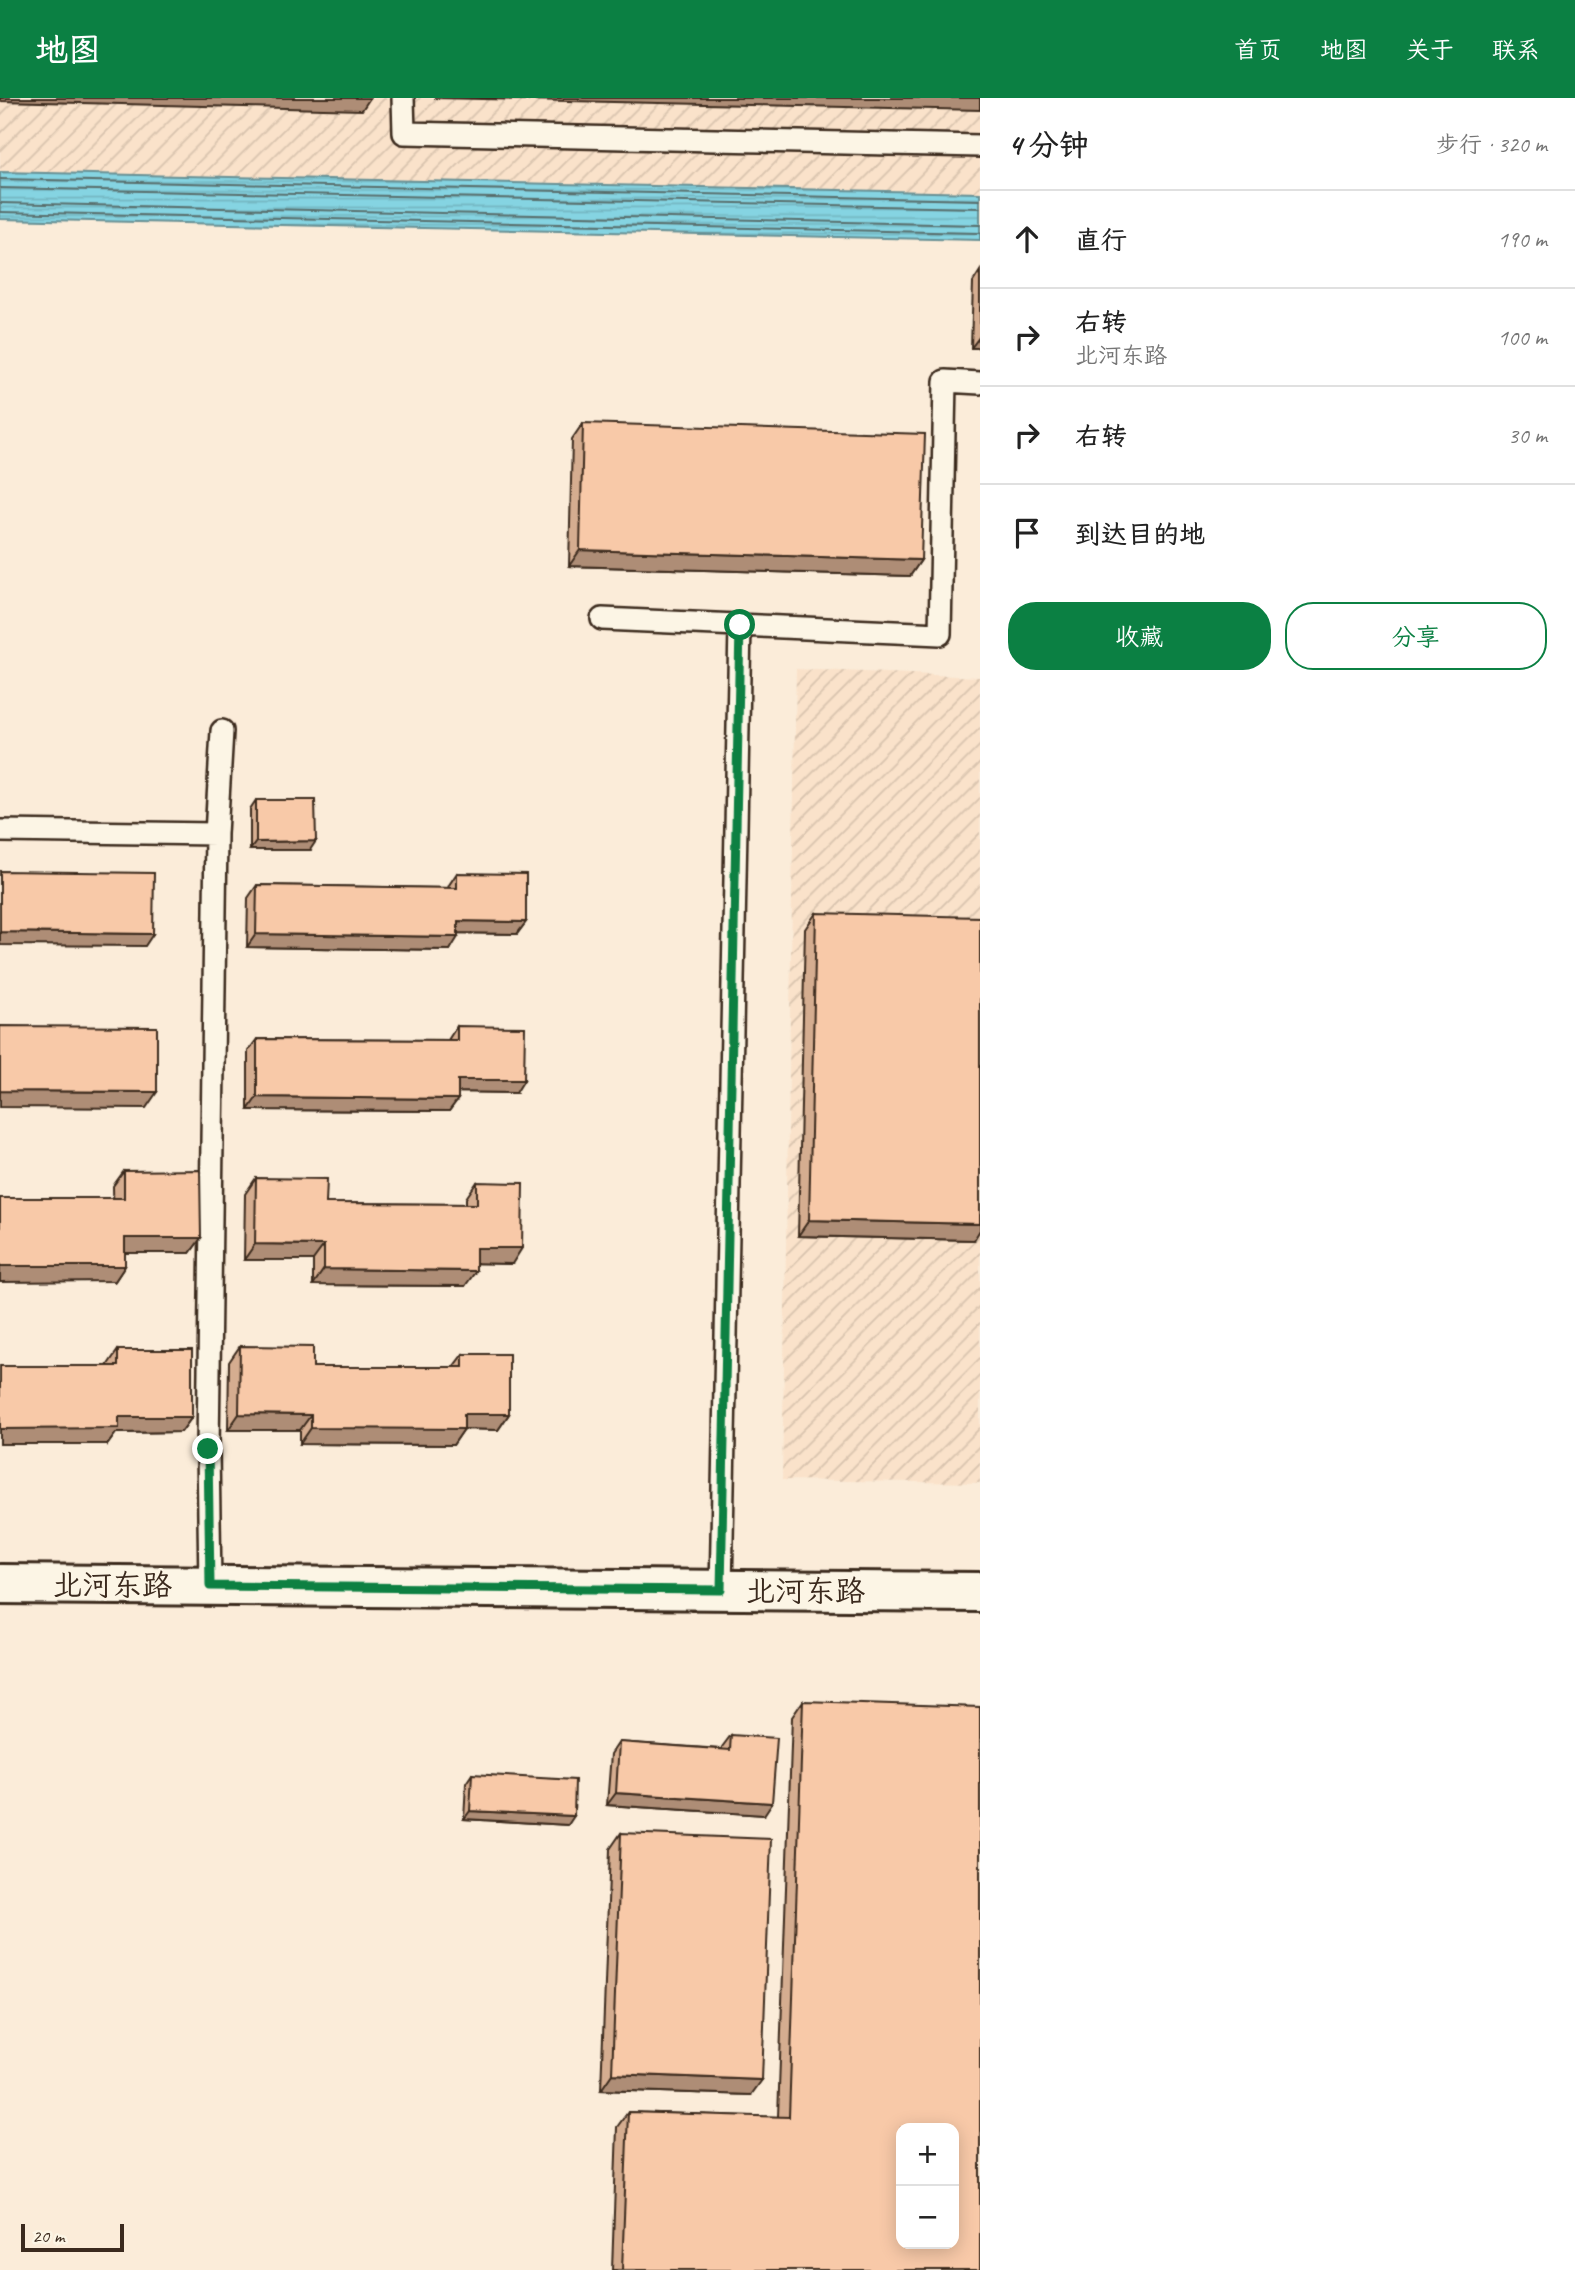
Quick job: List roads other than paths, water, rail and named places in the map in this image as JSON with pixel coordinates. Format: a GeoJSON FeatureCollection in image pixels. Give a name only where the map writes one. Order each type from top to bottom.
{"type":"FeatureCollection","features":[{"type":"Feature","properties":{"kind":"street","name":"北河东路"},"geometry":{"type":"LineString","coordinates":[[0,1584],[980,1592]]}},
{"type":"Feature","properties":{"kind":"lane"},"geometry":{"type":"LineString","coordinates":[[403,98],[404,133],[980,146]]}},
{"type":"Feature","properties":{"kind":"lane"},"geometry":{"type":"LineString","coordinates":[[601,619],[940,634],[945,382],[980,383]]}},
{"type":"Feature","properties":{"kind":"lane"},"geometry":{"type":"LineString","coordinates":[[721,1590],[740,625]]}},
{"type":"Feature","properties":{"kind":"lane"},"geometry":{"type":"LineString","coordinates":[[210,1586],[208,1449],[216,834],[222,731]]}},
{"type":"Feature","properties":{"kind":"lane"},"geometry":{"type":"LineString","coordinates":[[0,831],[216,834]]}},
{"type":"Feature","properties":{"kind":"water"},"geometry":{"type":"Polygon","coordinates":[[[0,172],[980,193],[980,240],[0,219],[0,172]]]}}]}
